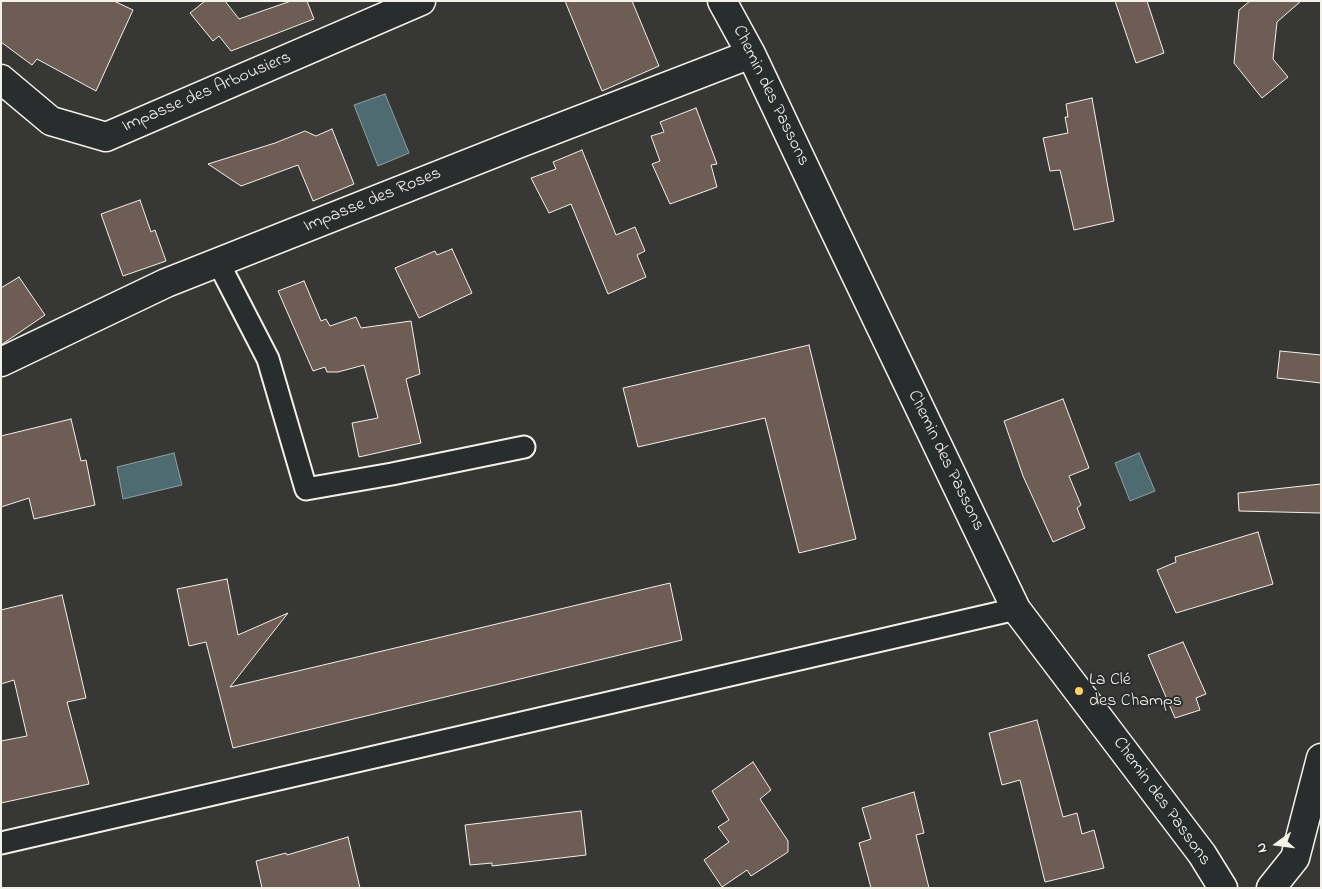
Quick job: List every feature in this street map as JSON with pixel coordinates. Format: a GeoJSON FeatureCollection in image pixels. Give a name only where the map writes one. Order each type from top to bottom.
{"type":"FeatureCollection","features":[{"type":"Feature","properties":{"kind":"street","name":"Impasse des Arbousiers"},"geometry":{"type":"LineString","coordinates":[[1,79],[51,121],[106,137],[421,1]]}},
{"type":"Feature","properties":{"kind":"street","name":"Chemin des Passons"},"geometry":{"type":"LineString","coordinates":[[722,1],[751,54],[1016,609],[1202,854],[1223,888]]}},
{"type":"Feature","properties":{"kind":"street","name":"Impasse des Roses"},"geometry":{"type":"LineString","coordinates":[[1,362],[166,283],[751,54]]}},
{"type":"Feature","properties":{"kind":"street"},"geometry":{"type":"LineString","coordinates":[[1271,888],[1295,858],[1320,761]]}},
{"type":"Feature","properties":{"kind":"lane"},"geometry":{"type":"LineString","coordinates":[[218,262],[268,359],[306,488],[392,474],[524,446]]}},
{"type":"Feature","properties":{"kind":"lane"},"geometry":{"type":"LineString","coordinates":[[1,843],[1016,609]]}},
{"type":"Feature","properties":{"kind":"water"},"geometry":{"type":"Polygon","coordinates":[[[385,94],[409,153],[378,166],[354,105],[385,94]]]}},
{"type":"Feature","properties":{"kind":"water"},"geometry":{"type":"Polygon","coordinates":[[[174,453],[182,485],[123,499],[117,467],[174,453]]]}},
{"type":"Feature","properties":{"kind":"water"},"geometry":{"type":"Polygon","coordinates":[[[1139,453],[1155,491],[1130,501],[1115,463],[1139,453]]]}},
{"type":"Feature","properties":{"kind":"building"},"geometry":{"type":"Polygon","coordinates":[[[1,1],[114,1],[133,10],[96,91],[37,59],[32,65],[1,42],[1,1]]]}},
{"type":"Feature","properties":{"kind":"building"},"geometry":{"type":"Polygon","coordinates":[[[205,1],[225,1],[239,19],[291,1],[307,1],[314,19],[231,51],[219,36],[213,41],[190,13],[205,1]]]}},
{"type":"Feature","properties":{"kind":"building"},"geometry":{"type":"Polygon","coordinates":[[[565,1],[632,1],[659,66],[602,91],[565,1]]]}},
{"type":"Feature","properties":{"kind":"building"},"geometry":{"type":"Polygon","coordinates":[[[1115,1],[1147,1],[1164,53],[1136,63],[1115,1]]]}},
{"type":"Feature","properties":{"kind":"building"},"geometry":{"type":"Polygon","coordinates":[[[1250,1],[1301,1],[1277,22],[1273,59],[1288,77],[1262,98],[1234,63],[1239,10],[1250,1]]]}},
{"type":"Feature","properties":{"kind":"building"},"geometry":{"type":"Polygon","coordinates":[[[1092,98],[1114,221],[1074,230],[1060,170],[1050,171],[1043,138],[1068,133],[1065,117],[1068,117],[1066,104],[1092,98]]]}},
{"type":"Feature","properties":{"kind":"building"},"geometry":{"type":"Polygon","coordinates":[[[696,108],[717,164],[711,165],[717,187],[670,204],[652,164],[660,161],[651,136],[664,132],[660,122],[696,108]]]}},
{"type":"Feature","properties":{"kind":"building"},"geometry":{"type":"Polygon","coordinates":[[[332,129],[354,184],[313,201],[298,165],[241,186],[208,164],[275,143],[305,131],[316,136],[332,129]]]}},
{"type":"Feature","properties":{"kind":"building"},"geometry":{"type":"Polygon","coordinates":[[[582,150],[616,235],[635,227],[645,251],[637,255],[646,277],[608,294],[571,204],[549,213],[531,178],[556,169],[553,162],[582,150]]]}},
{"type":"Feature","properties":{"kind":"building"},"geometry":{"type":"Polygon","coordinates":[[[140,200],[151,232],[155,230],[166,261],[123,276],[101,214],[140,200]]]}},
{"type":"Feature","properties":{"kind":"building"},"geometry":{"type":"Polygon","coordinates":[[[452,249],[472,293],[419,318],[395,268],[435,251],[437,255],[452,249]]]}},
{"type":"Feature","properties":{"kind":"building"},"geometry":{"type":"Polygon","coordinates":[[[19,277],[45,315],[1,345],[1,288],[19,277]]]}},
{"type":"Feature","properties":{"kind":"building"},"geometry":{"type":"Polygon","coordinates":[[[304,281],[321,321],[326,319],[330,326],[356,317],[361,328],[411,321],[420,374],[406,379],[421,443],[359,457],[352,423],[378,418],[364,365],[338,372],[327,372],[325,367],[313,371],[278,291],[304,281]]]}},
{"type":"Feature","properties":{"kind":"building"},"geometry":{"type":"Polygon","coordinates":[[[809,345],[856,539],[799,553],[765,418],[638,447],[623,388],[809,345]]]}},
{"type":"Feature","properties":{"kind":"building"},"geometry":{"type":"Polygon","coordinates":[[[1280,351],[1321,355],[1321,383],[1277,378],[1280,351]]]}},
{"type":"Feature","properties":{"kind":"building"},"geometry":{"type":"Polygon","coordinates":[[[1063,399],[1089,468],[1069,476],[1081,505],[1077,508],[1085,528],[1053,542],[1023,476],[1004,421],[1063,399]]]}},
{"type":"Feature","properties":{"kind":"building"},"geometry":{"type":"Polygon","coordinates":[[[71,419],[81,461],[86,460],[95,505],[34,519],[29,498],[1,507],[1,436],[71,419]]]}},
{"type":"Feature","properties":{"kind":"building"},"geometry":{"type":"Polygon","coordinates":[[[1321,484],[1321,513],[1239,511],[1238,493],[1321,484]]]}},
{"type":"Feature","properties":{"kind":"building"},"geometry":{"type":"Polygon","coordinates":[[[1258,532],[1273,584],[1176,613],[1157,570],[1176,562],[1175,557],[1258,532]]]}},
{"type":"Feature","properties":{"kind":"building"},"geometry":{"type":"Polygon","coordinates":[[[227,579],[238,635],[288,613],[230,687],[670,583],[682,640],[233,748],[206,642],[189,646],[177,589],[227,579]]]}},
{"type":"Feature","properties":{"kind":"building"},"geometry":{"type":"Polygon","coordinates":[[[62,595],[86,698],[67,702],[89,784],[1,803],[1,741],[27,736],[14,680],[1,684],[1,610],[62,595]]]}},
{"type":"Feature","properties":{"kind":"building"},"geometry":{"type":"Polygon","coordinates":[[[1183,642],[1206,694],[1196,698],[1200,710],[1175,718],[1148,655],[1183,642]]]}},
{"type":"Feature","properties":{"kind":"building"},"geometry":{"type":"Polygon","coordinates":[[[1037,720],[1063,817],[1077,813],[1082,834],[1094,830],[1104,868],[1045,882],[1020,780],[1002,785],[989,733],[1037,720]]]}},
{"type":"Feature","properties":{"kind":"building"},"geometry":{"type":"Polygon","coordinates":[[[753,762],[771,790],[760,799],[788,841],[788,852],[751,876],[747,870],[722,887],[704,860],[729,842],[718,827],[729,820],[712,791],[753,762]]]}},
{"type":"Feature","properties":{"kind":"building"},"geometry":{"type":"Polygon","coordinates":[[[914,792],[924,833],[916,835],[929,888],[871,888],[859,843],[871,839],[862,808],[914,792]]]}},
{"type":"Feature","properties":{"kind":"building"},"geometry":{"type":"Polygon","coordinates":[[[581,811],[586,855],[492,866],[492,863],[470,865],[465,825],[581,811]]]}},
{"type":"Feature","properties":{"kind":"building"},"geometry":{"type":"Polygon","coordinates":[[[348,837],[360,888],[262,888],[256,861],[286,853],[287,855],[348,837]]]}},
{"type":"Feature","properties":{"kind":"place","name":"La Clé des Champs"},"geometry":{"type":"Point","coordinates":[1079,691]}}]}
